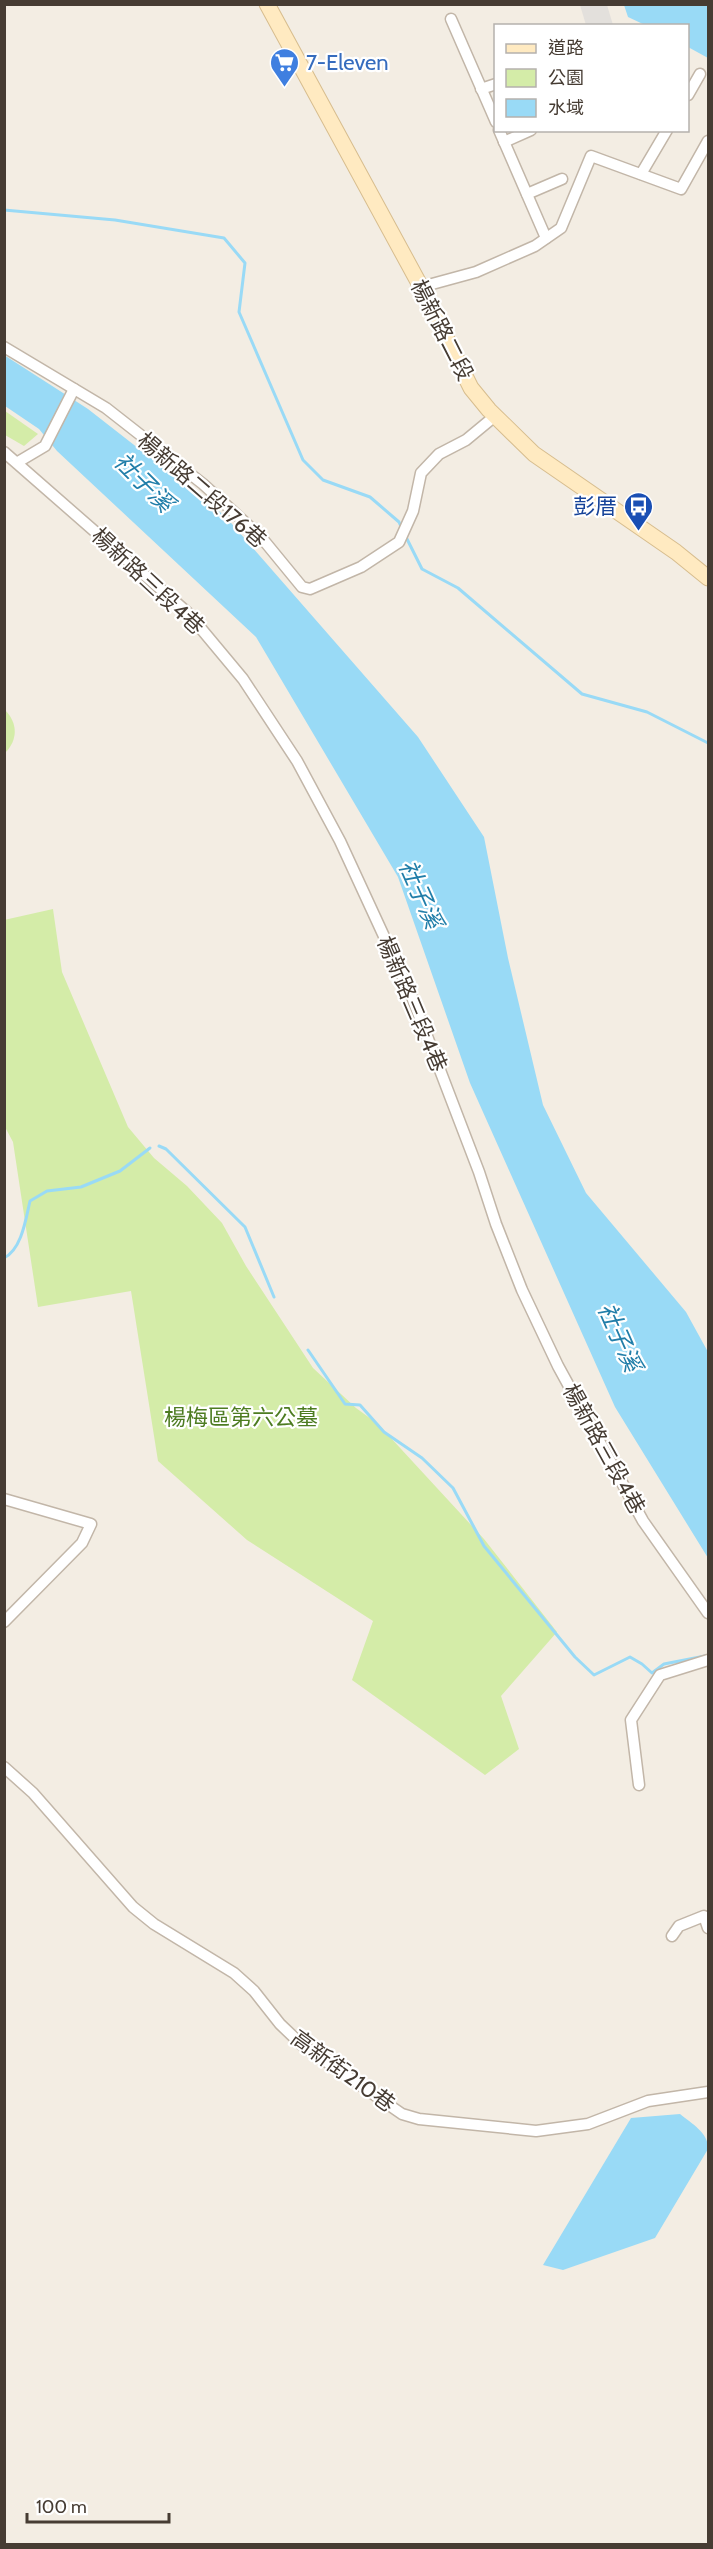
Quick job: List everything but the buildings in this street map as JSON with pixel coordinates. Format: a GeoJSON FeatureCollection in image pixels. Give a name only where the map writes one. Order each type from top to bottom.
{"type":"FeatureCollection","features":[{"type":"Feature","properties":{"kind":"main road","name":"楊新路二段"},"geometry":{"type":"LineString","coordinates":[[267,4],[421,287],[471,388],[516,438],[553,468],[708,576]]}},
{"type":"Feature","properties":{"kind":"street"},"geometry":{"type":"LineString","coordinates":[[451,19],[494,120]]}},
{"type":"Feature","properties":{"kind":"street"},"geometry":{"type":"LineString","coordinates":[[689,92],[700,74]]}},
{"type":"Feature","properties":{"kind":"street"},"geometry":{"type":"LineString","coordinates":[[481,88],[494,84]]}},
{"type":"Feature","properties":{"kind":"street"},"geometry":{"type":"LineString","coordinates":[[500,132],[546,238]]}},
{"type":"Feature","properties":{"kind":"street"},"geometry":{"type":"LineString","coordinates":[[504,142],[526,132]]}},
{"type":"Feature","properties":{"kind":"street"},"geometry":{"type":"LineString","coordinates":[[641,174],[666,132]]}},
{"type":"Feature","properties":{"kind":"street"},"geometry":{"type":"LineString","coordinates":[[421,287],[476,272],[535,246],[561,228],[591,156],[681,189],[708,141]]}},
{"type":"Feature","properties":{"kind":"street"},"geometry":{"type":"LineString","coordinates":[[527,194],[562,179]]}},
{"type":"Feature","properties":{"kind":"street"},"geometry":{"type":"LineString","coordinates":[[4,347],[73,391],[45,446],[18,462]]}},
{"type":"Feature","properties":{"kind":"street","name":"楊新路二段176巷"},"geometry":{"type":"LineString","coordinates":[[73,391],[106,408],[203,484],[261,537],[303,587],[310,589],[361,567],[399,542],[412,511],[421,473],[440,453],[466,440],[495,416]]}},
{"type":"Feature","properties":{"kind":"street","name":"楊新路三段4巷"},"geometry":{"type":"LineString","coordinates":[[4,452],[188,613],[243,679],[297,761],[340,842],[412,997],[522,1290],[558,1366],[643,1521],[708,1613]]}},
{"type":"Feature","properties":{"kind":"street"},"geometry":{"type":"LineString","coordinates":[[4,1499],[91,1524],[82,1544],[4,1622]]}},
{"type":"Feature","properties":{"kind":"street"},"geometry":{"type":"LineString","coordinates":[[639,1785],[631,1720],[660,1675],[708,1660]]}},
{"type":"Feature","properties":{"kind":"street","name":"高新街210巷"},"geometry":{"type":"LineString","coordinates":[[4,1767],[33,1793],[133,1907],[154,1924],[234,1973],[254,1991],[280,2024],[302,2045],[402,2114],[419,2120],[536,2131],[588,2124],[648,2101],[708,2092]]}},
{"type":"Feature","properties":{"kind":"street"},"geometry":{"type":"LineString","coordinates":[[672,1936],[679,1926],[704,1916],[708,1928]]}},
{"type":"Feature","properties":{"kind":"green space"},"geometry":{"type":"Polygon","coordinates":[[[5,411],[38,434],[24,446],[5,435],[5,411]]]}},
{"type":"Feature","properties":{"kind":"green space"},"geometry":{"type":"Polygon","coordinates":[[[5,710],[12,720],[15,732],[12,743],[5,753],[5,710]]]}},
{"type":"Feature","properties":{"kind":"green space","name":"楊梅區第六公墓"},"geometry":{"type":"Polygon","coordinates":[[[53,909],[62,972],[128,1127],[154,1158],[187,1186],[222,1223],[246,1266],[313,1368],[356,1408],[378,1424],[484,1539],[557,1632],[501,1696],[519,1749],[485,1775],[352,1680],[373,1621],[247,1540],[158,1461],[131,1291],[38,1307],[13,1142],[5,1127],[4,920],[53,909]]]}},
{"type":"Feature","properties":{"kind":"shaded area"},"geometry":{"type":"Polygon","coordinates":[[[580,5],[607,5],[613,24],[586,24],[580,5]]]}},
{"type":"Feature","properties":{"kind":"water"},"geometry":{"type":"Polygon","coordinates":[[[624,5],[708,5],[708,58],[689,48],[689,24],[643,24],[628,17],[624,5]]]}},
{"type":"Feature","properties":{"kind":"water"},"geometry":{"type":"Polygon","coordinates":[[[4,355],[88,409],[225,516],[418,737],[484,837],[508,958],[543,1105],[586,1193],[686,1312],[708,1352],[708,1558],[615,1407],[470,1083],[398,877],[256,637],[57,451],[39,429],[5,406],[4,355]]]}},
{"type":"Feature","properties":{"kind":"water"},"geometry":{"type":"Polygon","coordinates":[[[680,2114],[706,2138],[708,2149],[655,2238],[563,2270],[543,2265],[631,2118],[680,2114]]]}},
{"type":"Feature","properties":{"kind":"waterway","name":"社子溪"},"geometry":{"type":"LineString","coordinates":[[4,210],[115,220],[224,238],[245,263],[239,312],[303,460],[323,480],[370,497],[399,522],[402,529]]}},
{"type":"Feature","properties":{"kind":"waterway","name":"社子溪"},"geometry":{"type":"LineString","coordinates":[[405,535],[422,569],[458,588],[582,694],[647,712],[708,743]]}},
{"type":"Feature","properties":{"kind":"waterway"},"geometry":{"type":"LineString","coordinates":[[159,1146],[166,1149],[245,1227],[274,1297]]}},
{"type":"Feature","properties":{"kind":"waterway"},"geometry":{"type":"LineString","coordinates":[[4,1258],[10,1254],[19,1240],[30,1201],[47,1191],[81,1187],[120,1171],[150,1148]]}},
{"type":"Feature","properties":{"kind":"waterway"},"geometry":{"type":"LineString","coordinates":[[308,1350],[345,1404],[360,1405],[384,1432],[422,1458],[453,1488],[484,1546],[575,1657],[594,1675],[630,1657],[652,1673],[664,1664],[705,1656]]}},
{"type":"Feature","properties":{"kind":"place","name":"7-Eleven"},"geometry":{"type":"Point","coordinates":[285,88]}},
{"type":"Feature","properties":{"kind":"place","name":"彭厝"},"geometry":{"type":"Point","coordinates":[638,532]}}]}
